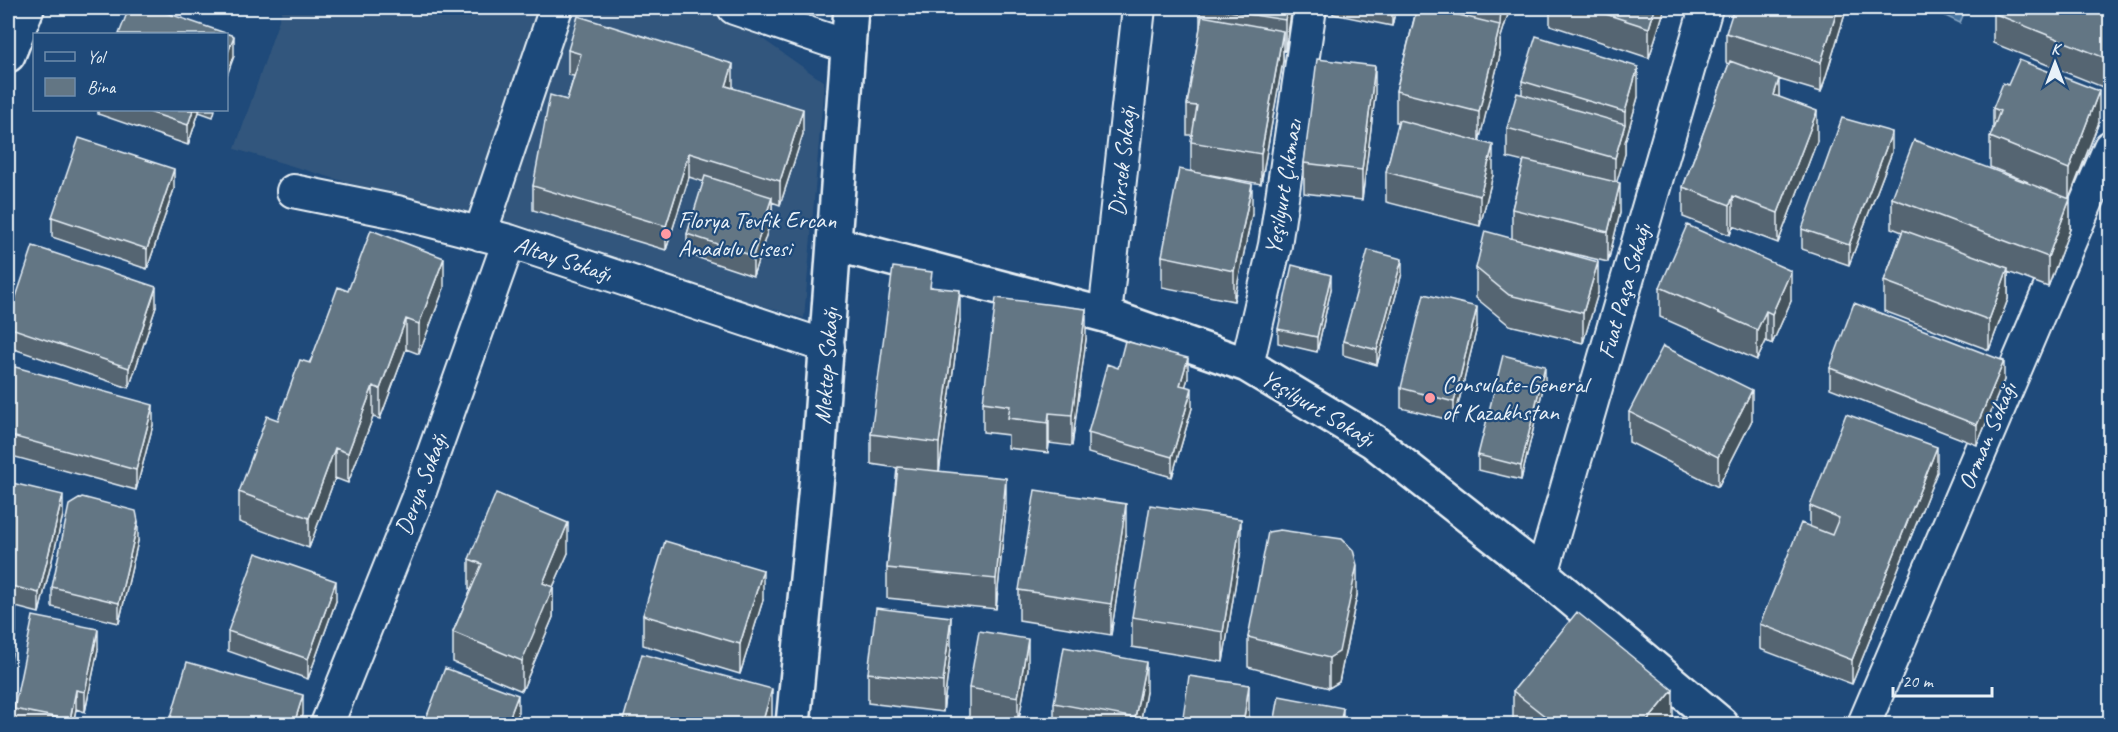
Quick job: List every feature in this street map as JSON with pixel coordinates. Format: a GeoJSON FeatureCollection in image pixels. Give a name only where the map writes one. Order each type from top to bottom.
{"type":"FeatureCollection","features":[{"type":"Feature","properties":{"kind":"main road"},"geometry":{"type":"LineString","coordinates":[[8,55],[27,8]]}},
{"type":"Feature","properties":{"kind":"main road","name":"Mektep Sokağı"},"geometry":{"type":"LineString","coordinates":[[793,724],[828,347],[851,8]]}},
{"type":"Feature","properties":{"kind":"main road","name":"Yeşilyurt Sokağı"},"geometry":{"type":"LineString","coordinates":[[835,244],[1105,315],[1246,365],[1373,441],[1542,574],[1721,724]]}},
{"type":"Feature","properties":{"kind":"street","name":"Derya Sokağı"},"geometry":{"type":"LineString","coordinates":[[327,724],[418,497],[494,237],[556,8]]}},
{"type":"Feature","properties":{"kind":"street"},"geometry":{"type":"LineString","coordinates":[[734,8],[849,47]]}},
{"type":"Feature","properties":{"kind":"street","name":"Dirsek Sokağı"},"geometry":{"type":"LineString","coordinates":[[1105,315],[1140,8]]}},
{"type":"Feature","properties":{"kind":"street","name":"Yeşilyurt Çıkmazı"},"geometry":{"type":"LineString","coordinates":[[1246,365],[1275,245],[1311,8]]}},
{"type":"Feature","properties":{"kind":"street","name":"Fuat Paşa Sokağı"},"geometry":{"type":"LineString","coordinates":[[1542,574],[1706,8]]}},
{"type":"Feature","properties":{"kind":"street","name":"Orman Sokağı"},"geometry":{"type":"LineString","coordinates":[[1864,724],[2110,147]]}},
{"type":"Feature","properties":{"kind":"street","name":"Altay Sokağı"},"geometry":{"type":"LineString","coordinates":[[293,191],[397,212],[494,237],[828,347]]}},
{"type":"Feature","properties":{"kind":"shaded area","name":"Florya Tevfik Ercan Anadolu Lisesi"},"geometry":{"type":"Polygon","coordinates":[[[283,8],[702,8],[731,17],[824,82],[804,318],[235,149],[283,8]]]}},
{"type":"Feature","properties":{"kind":"shaded area"},"geometry":{"type":"Polygon","coordinates":[[[1944,8],[1966,8],[1960,23],[1941,14],[1944,8]]]}},
{"type":"Feature","properties":{"kind":"building"},"geometry":{"type":"Polygon","coordinates":[[[129,8],[152,8],[225,33],[119,33],[129,8]]]}},
{"type":"Feature","properties":{"kind":"building"},"geometry":{"type":"Polygon","coordinates":[[[1210,8],[1287,8],[1285,20],[1210,8]]]}},
{"type":"Feature","properties":{"kind":"building"},"geometry":{"type":"Polygon","coordinates":[[[1417,8],[1430,8],[1500,25],[1479,112],[1396,91],[1417,8]]]}},
{"type":"Feature","properties":{"kind":"building"},"geometry":{"type":"Polygon","coordinates":[[[1587,8],[1655,8],[1649,28],[1587,8]]]}},
{"type":"Feature","properties":{"kind":"building"},"geometry":{"type":"Polygon","coordinates":[[[1734,8],[1838,8],[1821,62],[1726,33],[1734,8]]]}},
{"type":"Feature","properties":{"kind":"building"},"geometry":{"type":"Polygon","coordinates":[[[1995,8],[2110,8],[2110,60],[1993,13],[1995,8]]]}},
{"type":"Feature","properties":{"kind":"building"},"geometry":{"type":"Polygon","coordinates":[[[578,16],[733,64],[726,86],[803,109],[780,181],[689,153],[666,226],[533,186],[550,95],[567,100],[581,54],[568,50],[578,16]]]}},
{"type":"Feature","properties":{"kind":"building"},"geometry":{"type":"Polygon","coordinates":[[[1202,16],[1283,31],[1261,154],[1191,142],[1197,106],[1187,105],[1202,16]]]}},
{"type":"Feature","properties":{"kind":"building"},"geometry":{"type":"Polygon","coordinates":[[[228,34],[234,36],[228,52],[228,34]]]}},
{"type":"Feature","properties":{"kind":"building"},"geometry":{"type":"Polygon","coordinates":[[[1536,36],[1638,67],[1625,112],[1522,81],[1536,36]]]}},
{"type":"Feature","properties":{"kind":"building"},"geometry":{"type":"Polygon","coordinates":[[[1317,59],[1375,66],[1362,170],[1304,163],[1317,59]]]}},
{"type":"Feature","properties":{"kind":"building"},"geometry":{"type":"Polygon","coordinates":[[[2019,60],[2099,91],[2069,169],[1990,137],[2000,111],[1993,108],[2003,83],[2008,85],[2019,60]]]}},
{"type":"Feature","properties":{"kind":"building"},"geometry":{"type":"Polygon","coordinates":[[[1730,61],[1779,79],[1774,95],[1817,111],[1778,213],[1733,196],[1730,205],[1683,187],[1730,61]]]}},
{"type":"Feature","properties":{"kind":"building"},"geometry":{"type":"Polygon","coordinates":[[[1517,93],[1625,124],[1615,158],[1507,128],[1517,93]]]}},
{"type":"Feature","properties":{"kind":"building"},"geometry":{"type":"Polygon","coordinates":[[[146,111],[193,111],[188,125],[146,111]]]}},
{"type":"Feature","properties":{"kind":"building"},"geometry":{"type":"Polygon","coordinates":[[[1842,118],[1892,132],[1849,245],[1802,229],[1842,118]]]}},
{"type":"Feature","properties":{"kind":"building"},"geometry":{"type":"Polygon","coordinates":[[[1399,120],[1493,145],[1480,196],[1386,172],[1399,120]]]}},
{"type":"Feature","properties":{"kind":"building"},"geometry":{"type":"Polygon","coordinates":[[[79,138],[174,169],[147,249],[52,217],[79,138]]]}},
{"type":"Feature","properties":{"kind":"building"},"geometry":{"type":"Polygon","coordinates":[[[1914,140],[2070,199],[2048,257],[1892,198],[1914,140]]]}},
{"type":"Feature","properties":{"kind":"building"},"geometry":{"type":"Polygon","coordinates":[[[1524,160],[1620,183],[1608,232],[1512,209],[1524,160]]]}},
{"type":"Feature","properties":{"kind":"building"},"geometry":{"type":"Polygon","coordinates":[[[1179,169],[1252,184],[1234,271],[1162,256],[1179,169]]]}},
{"type":"Feature","properties":{"kind":"building"},"geometry":{"type":"Polygon","coordinates":[[[705,176],[772,197],[753,256],[687,234],[705,176]]]}},
{"type":"Feature","properties":{"kind":"building"},"geometry":{"type":"Polygon","coordinates":[[[1687,225],[1791,271],[1772,314],[1766,311],[1757,330],[1660,287],[1687,225]]]}},
{"type":"Feature","properties":{"kind":"building"},"geometry":{"type":"Polygon","coordinates":[[[371,230],[444,258],[419,324],[406,319],[380,389],[373,386],[348,453],[335,448],[309,518],[239,492],[267,416],[278,420],[300,360],[310,363],[338,287],[348,291],[371,230]]]}},
{"type":"Feature","properties":{"kind":"building"},"geometry":{"type":"Polygon","coordinates":[[[1903,230],[2008,268],[1989,320],[1884,281],[1903,230]]]}},
{"type":"Feature","properties":{"kind":"building"},"geometry":{"type":"Polygon","coordinates":[[[1485,231],[1598,262],[1583,313],[1509,295],[1476,268],[1485,231]]]}},
{"type":"Feature","properties":{"kind":"building"},"geometry":{"type":"Polygon","coordinates":[[[33,246],[156,287],[129,368],[8,327],[33,246]]]}},
{"type":"Feature","properties":{"kind":"building"},"geometry":{"type":"Polygon","coordinates":[[[1368,250],[1402,259],[1377,350],[1343,341],[1368,250]]]}},
{"type":"Feature","properties":{"kind":"building"},"geometry":{"type":"Polygon","coordinates":[[[1292,265],[1331,275],[1317,337],[1278,329],[1292,265]]]}},
{"type":"Feature","properties":{"kind":"building"},"geometry":{"type":"Polygon","coordinates":[[[893,267],[932,272],[930,287],[960,290],[939,443],[871,434],[893,267]]]}},
{"type":"Feature","properties":{"kind":"building"},"geometry":{"type":"Polygon","coordinates":[[[1424,294],[1477,307],[1454,402],[1401,388],[1424,294]]]}},
{"type":"Feature","properties":{"kind":"building"},"geometry":{"type":"Polygon","coordinates":[[[996,298],[1086,309],[1072,415],[1049,413],[1048,423],[1008,418],[1010,406],[983,402],[996,298]]]}},
{"type":"Feature","properties":{"kind":"building"},"geometry":{"type":"Polygon","coordinates":[[[1854,303],[2004,361],[1977,425],[1830,368],[1854,303]]]}},
{"type":"Feature","properties":{"kind":"building"},"geometry":{"type":"Polygon","coordinates":[[[1125,341],[1188,358],[1180,385],[1192,388],[1172,457],[1088,433],[1107,364],[1118,368],[1125,341]]]}},
{"type":"Feature","properties":{"kind":"building"},"geometry":{"type":"Polygon","coordinates":[[[1663,346],[1752,390],[1718,457],[1629,412],[1663,346]]]}},
{"type":"Feature","properties":{"kind":"building"},"geometry":{"type":"Polygon","coordinates":[[[1503,355],[1545,366],[1521,466],[1478,455],[1503,355]]]}},
{"type":"Feature","properties":{"kind":"building"},"geometry":{"type":"Polygon","coordinates":[[[8,365],[153,405],[136,470],[8,435],[8,365]]]}},
{"type":"Feature","properties":{"kind":"building"},"geometry":{"type":"Polygon","coordinates":[[[1846,414],[1937,447],[1852,660],[1760,624],[1801,523],[1832,535],[1839,518],[1810,506],[1846,414]]]}},
{"type":"Feature","properties":{"kind":"building"},"geometry":{"type":"Polygon","coordinates":[[[898,467],[1006,478],[996,579],[887,568],[898,467]]]}},
{"type":"Feature","properties":{"kind":"building"},"geometry":{"type":"Polygon","coordinates":[[[8,482],[63,495],[39,593],[8,585],[8,482]]]}},
{"type":"Feature","properties":{"kind":"building"},"geometry":{"type":"Polygon","coordinates":[[[1035,490],[1126,504],[1111,604],[1019,590],[1035,490]]]}},
{"type":"Feature","properties":{"kind":"building"},"geometry":{"type":"Polygon","coordinates":[[[496,493],[568,523],[543,583],[553,587],[522,661],[453,632],[482,564],[469,559],[496,493]]]}},
{"type":"Feature","properties":{"kind":"building"},"geometry":{"type":"Polygon","coordinates":[[[82,497],[136,511],[138,521],[119,603],[52,587],[69,505],[82,497]]]}},
{"type":"Feature","properties":{"kind":"building"},"geometry":{"type":"Polygon","coordinates":[[[1150,505],[1241,519],[1223,632],[1132,617],[1150,505]]]}},
{"type":"Feature","properties":{"kind":"building"},"geometry":{"type":"Polygon","coordinates":[[[1280,530],[1342,539],[1353,550],[1357,565],[1339,652],[1329,658],[1248,637],[1268,532],[1280,530]]]}},
{"type":"Feature","properties":{"kind":"building"},"geometry":{"type":"Polygon","coordinates":[[[665,541],[763,570],[740,644],[643,615],[665,541]]]}},
{"type":"Feature","properties":{"kind":"building"},"geometry":{"type":"Polygon","coordinates":[[[256,553],[336,581],[308,659],[228,631],[256,553]]]}},
{"type":"Feature","properties":{"kind":"building"},"geometry":{"type":"Polygon","coordinates":[[[8,606],[16,608],[8,652],[8,606]]]}},
{"type":"Feature","properties":{"kind":"building"},"geometry":{"type":"Polygon","coordinates":[[[876,608],[951,617],[943,682],[868,673],[876,608]]]}},
{"type":"Feature","properties":{"kind":"building"},"geometry":{"type":"Polygon","coordinates":[[[1577,612],[1673,690],[1645,724],[1555,724],[1513,691],[1577,612]]]}},
{"type":"Feature","properties":{"kind":"building"},"geometry":{"type":"Polygon","coordinates":[[[33,616],[98,629],[85,692],[76,690],[70,720],[14,709],[33,616]]]}},
{"type":"Feature","properties":{"kind":"building"},"geometry":{"type":"Polygon","coordinates":[[[979,631],[1028,639],[1018,697],[969,688],[979,631]]]}},
{"type":"Feature","properties":{"kind":"building"},"geometry":{"type":"Polygon","coordinates":[[[1064,647],[1146,662],[1135,718],[1054,703],[1064,647]]]}},
{"type":"Feature","properties":{"kind":"building"},"geometry":{"type":"Polygon","coordinates":[[[642,654],[772,689],[762,724],[622,724],[642,654]]]}},
{"type":"Feature","properties":{"kind":"building"},"geometry":{"type":"Polygon","coordinates":[[[187,662],[303,695],[294,724],[169,724],[187,662]]]}},
{"type":"Feature","properties":{"kind":"building"},"geometry":{"type":"Polygon","coordinates":[[[445,668],[518,695],[507,724],[424,724],[445,668]]]}},
{"type":"Feature","properties":{"kind":"building"},"geometry":{"type":"Polygon","coordinates":[[[1189,676],[1249,685],[1243,724],[1182,724],[1189,676]]]}},
{"type":"Feature","properties":{"kind":"building"},"geometry":{"type":"Polygon","coordinates":[[[1279,696],[1343,708],[1340,724],[1274,724],[1279,696]]]}},
{"type":"Feature","properties":{"kind":"place","name":"Florya Tevfik Ercan Anadolu Lisesi"},"geometry":{"type":"Point","coordinates":[666,234]}},
{"type":"Feature","properties":{"kind":"place","name":"Consulate-General of Kazakhstan"},"geometry":{"type":"Point","coordinates":[1430,398]}}]}
